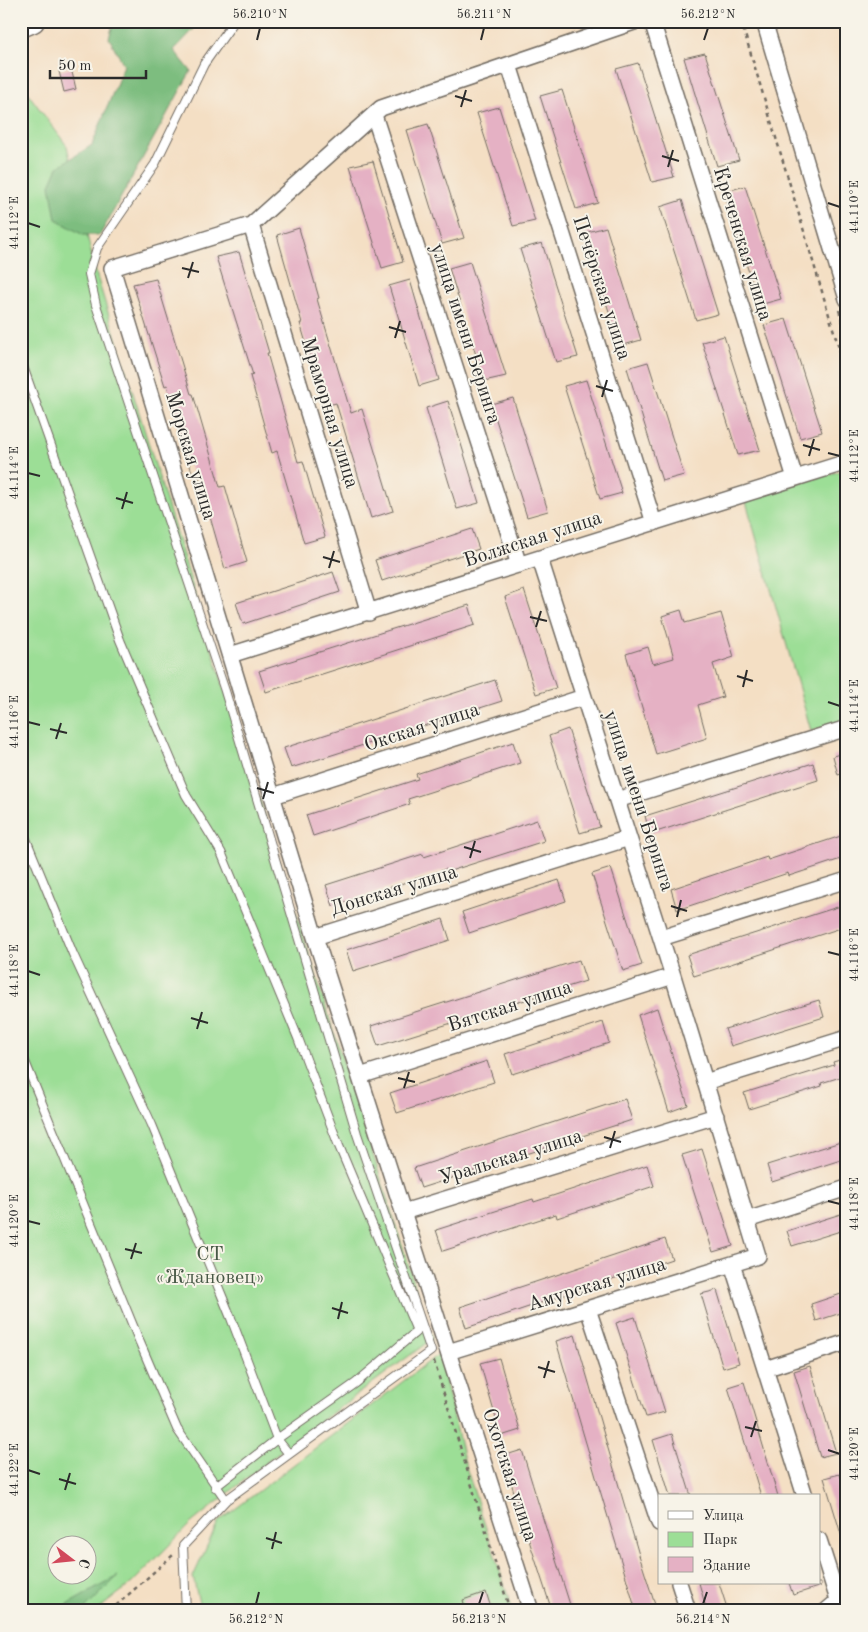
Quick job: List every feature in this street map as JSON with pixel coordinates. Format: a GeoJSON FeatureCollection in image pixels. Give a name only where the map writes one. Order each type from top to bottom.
{"type":"FeatureCollection","features":[{"type":"Feature","properties":{"kind":"main road"},"geometry":{"type":"LineString","coordinates":[[21,26],[33,21]]}},
{"type":"Feature","properties":{"kind":"street"},"geometry":{"type":"LineString","coordinates":[[251,225],[381,108],[637,21]]}},
{"type":"Feature","properties":{"kind":"street","name":"Креченская улица"},"geometry":{"type":"LineString","coordinates":[[652,21],[795,478]]}},
{"type":"Feature","properties":{"kind":"street"},"geometry":{"type":"LineString","coordinates":[[764,21],[847,299]]}},
{"type":"Feature","properties":{"kind":"street","name":"Печёрская улица"},"geometry":{"type":"LineString","coordinates":[[509,65],[654,523]]}},
{"type":"Feature","properties":{"kind":"street","name":"улица имени Беринга"},"geometry":{"type":"LineString","coordinates":[[374,115],[519,565]]}},
{"type":"Feature","properties":{"kind":"street","name":"Морская улица"},"geometry":{"type":"LineString","coordinates":[[251,225],[112,268],[315,937]]}},
{"type":"Feature","properties":{"kind":"street","name":"Мраморная улица"},"geometry":{"type":"LineString","coordinates":[[251,225],[369,613]]}},
{"type":"Feature","properties":{"kind":"street","name":"Волжская улица"},"geometry":{"type":"LineString","coordinates":[[230,655],[847,462]]}},
{"type":"Feature","properties":{"kind":"street","name":"улица имени Беринга"},"geometry":{"type":"LineString","coordinates":[[540,559],[673,976],[758,1256]]}},
{"type":"Feature","properties":{"kind":"street","name":"Окская улица"},"geometry":{"type":"LineString","coordinates":[[273,796],[584,697]]}},
{"type":"Feature","properties":{"kind":"street"},"geometry":{"type":"LineString","coordinates":[[617,800],[847,728]]}},
{"type":"Feature","properties":{"kind":"street","name":"Донская улица"},"geometry":{"type":"LineString","coordinates":[[315,937],[629,838]]}},
{"type":"Feature","properties":{"kind":"street"},"geometry":{"type":"LineString","coordinates":[[661,938],[847,880]]}},
{"type":"Feature","properties":{"kind":"street","name":"Охотская улица"},"geometry":{"type":"LineString","coordinates":[[315,937],[531,1611]]}},
{"type":"Feature","properties":{"kind":"street","name":"Вятская улица"},"geometry":{"type":"LineString","coordinates":[[360,1076],[673,976]]}},
{"type":"Feature","properties":{"kind":"street"},"geometry":{"type":"LineString","coordinates":[[705,1082],[847,1038]]}},
{"type":"Feature","properties":{"kind":"street","name":"Уральская улица"},"geometry":{"type":"LineString","coordinates":[[403,1212],[716,1116]]}},
{"type":"Feature","properties":{"kind":"street"},"geometry":{"type":"LineString","coordinates":[[747,1220],[847,1188]]}},
{"type":"Feature","properties":{"kind":"street","name":"Амурская улица"},"geometry":{"type":"LineString","coordinates":[[448,1352],[758,1256]]}},
{"type":"Feature","properties":{"kind":"street"},"geometry":{"type":"LineString","coordinates":[[732,1264],[804,1494]]}},
{"type":"Feature","properties":{"kind":"street"},"geometry":{"type":"LineString","coordinates":[[588,1309],[658,1520]]}},
{"type":"Feature","properties":{"kind":"street"},"geometry":{"type":"LineString","coordinates":[[765,1369],[847,1342]]}},
{"type":"Feature","properties":{"kind":"street"},"geometry":{"type":"LineString","coordinates":[[820,1542],[843,1597],[826,1611]]}},
{"type":"Feature","properties":{"kind":"street"},"geometry":{"type":"LineString","coordinates":[[679,1584],[688,1611]]}},
{"type":"Feature","properties":{"kind":"lane"},"geometry":{"type":"LineString","coordinates":[[186,1611],[184,1546],[226,1500],[431,1352],[357,1134],[225,690],[96,305],[89,274],[97,248],[155,164],[204,64],[236,21]]}},
{"type":"Feature","properties":{"kind":"lane"},"geometry":{"type":"LineString","coordinates":[[21,361],[120,640],[186,795],[225,861],[298,1038],[339,1146],[417,1331],[356,1383],[277,1439],[216,1487]]}},
{"type":"Feature","properties":{"kind":"lane"},"geometry":{"type":"LineString","coordinates":[[21,827],[73,954],[152,1124],[231,1318],[277,1439],[289,1454]]}},
{"type":"Feature","properties":{"kind":"lane"},"geometry":{"type":"LineString","coordinates":[[21,1052],[177,1429],[226,1500]]}},
{"type":"Feature","properties":{"kind":"path"},"geometry":{"type":"LineString","coordinates":[[741,21],[847,376]]}},
{"type":"Feature","properties":{"kind":"path"},"geometry":{"type":"LineString","coordinates":[[431,1352],[510,1611]]}},
{"type":"Feature","properties":{"kind":"path"},"geometry":{"type":"LineString","coordinates":[[110,1611],[184,1546]]}},
{"type":"Feature","properties":{"kind":"green space"},"geometry":{"type":"Polygon","coordinates":[[[114,21],[194,21],[194,29],[174,50],[191,71],[100,235],[83,235],[56,219],[50,185],[58,167],[92,145],[124,65],[109,38],[114,21]]]}},
{"type":"Feature","properties":{"kind":"green space","name":"СТ «Ждановец»"},"geometry":{"type":"Polygon","coordinates":[[[21,84],[67,146],[95,270],[225,691],[432,1339],[278,1453],[190,1524],[132,1583],[96,1611],[21,1611],[21,84]]]}},
{"type":"Feature","properties":{"kind":"green space"},"geometry":{"type":"Polygon","coordinates":[[[847,469],[847,721],[811,731],[745,498],[847,469]]]}},
{"type":"Feature","properties":{"kind":"green space"},"geometry":{"type":"Polygon","coordinates":[[[439,1354],[465,1464],[513,1611],[201,1611],[193,1577],[218,1522],[439,1354]]]}},
{"type":"Feature","properties":{"kind":"green space"},"geometry":{"type":"Polygon","coordinates":[[[118,1576],[83,1611],[56,1611],[118,1576]]]}},
{"type":"Feature","properties":{"kind":"building"},"geometry":{"type":"Polygon","coordinates":[[[705,53],[739,160],[717,166],[684,58],[705,53]]]}},
{"type":"Feature","properties":{"kind":"building"},"geometry":{"type":"Polygon","coordinates":[[[638,63],[674,177],[652,182],[616,69],[638,63]]]}},
{"type":"Feature","properties":{"kind":"building"},"geometry":{"type":"Polygon","coordinates":[[[71,68],[76,89],[64,92],[59,71],[71,68]]]}},
{"type":"Feature","properties":{"kind":"building"},"geometry":{"type":"Polygon","coordinates":[[[562,90],[598,203],[576,209],[540,96],[562,90]]]}},
{"type":"Feature","properties":{"kind":"building"},"geometry":{"type":"Polygon","coordinates":[[[499,107],[535,221],[513,226],[477,113],[499,107]]]}},
{"type":"Feature","properties":{"kind":"building"},"geometry":{"type":"Polygon","coordinates":[[[428,124],[464,238],[442,244],[407,130],[428,124]]]}},
{"type":"Feature","properties":{"kind":"building"},"geometry":{"type":"Polygon","coordinates":[[[373,161],[403,262],[382,268],[350,166],[373,161]]]}},
{"type":"Feature","properties":{"kind":"building"},"geometry":{"type":"Polygon","coordinates":[[[745,186],[781,299],[759,305],[724,192],[745,186]]]}},
{"type":"Feature","properties":{"kind":"building"},"geometry":{"type":"Polygon","coordinates":[[[682,200],[718,314],[696,320],[660,207],[682,200]]]}},
{"type":"Feature","properties":{"kind":"building"},"geometry":{"type":"Polygon","coordinates":[[[606,227],[641,340],[620,346],[584,233],[606,227]]]}},
{"type":"Feature","properties":{"kind":"building"},"geometry":{"type":"Polygon","coordinates":[[[299,228],[319,298],[317,299],[351,413],[362,409],[393,511],[371,518],[336,403],[325,406],[300,323],[302,323],[277,235],[299,228]]]}},
{"type":"Feature","properties":{"kind":"building"},"geometry":{"type":"Polygon","coordinates":[[[542,243],[578,357],[556,362],[520,249],[542,243]]]}},
{"type":"Feature","properties":{"kind":"building"},"geometry":{"type":"Polygon","coordinates":[[[239,252],[269,353],[267,353],[298,462],[303,461],[325,537],[304,543],[277,451],[272,453],[250,376],[253,375],[216,257],[239,252]]]}},
{"type":"Feature","properties":{"kind":"building"},"geometry":{"type":"Polygon","coordinates":[[[470,262],[506,376],[484,381],[449,268],[470,262]]]}},
{"type":"Feature","properties":{"kind":"building"},"geometry":{"type":"Polygon","coordinates":[[[156,279],[191,394],[193,394],[220,487],[225,486],[247,562],[225,569],[198,475],[193,476],[167,385],[165,386],[133,284],[156,279]]]}},
{"type":"Feature","properties":{"kind":"building"},"geometry":{"type":"Polygon","coordinates":[[[410,280],[439,380],[419,386],[389,286],[410,280]]]}},
{"type":"Feature","properties":{"kind":"building"},"geometry":{"type":"Polygon","coordinates":[[[786,319],[822,432],[800,438],[764,325],[786,319]]]}},
{"type":"Feature","properties":{"kind":"building"},"geometry":{"type":"Polygon","coordinates":[[[724,336],[760,450],[738,455],[702,342],[724,336]]]}},
{"type":"Feature","properties":{"kind":"building"},"geometry":{"type":"Polygon","coordinates":[[[648,362],[684,475],[662,481],[627,368],[648,362]]]}},
{"type":"Feature","properties":{"kind":"building"},"geometry":{"type":"Polygon","coordinates":[[[586,380],[622,493],[600,499],[564,386],[586,380]]]}},
{"type":"Feature","properties":{"kind":"building"},"geometry":{"type":"Polygon","coordinates":[[[513,398],[548,511],[527,517],[491,404],[513,398]]]}},
{"type":"Feature","properties":{"kind":"building"},"geometry":{"type":"Polygon","coordinates":[[[448,401],[479,503],[457,509],[426,408],[448,401]]]}},
{"type":"Feature","properties":{"kind":"building"},"geometry":{"type":"Polygon","coordinates":[[[472,529],[479,549],[382,581],[375,560],[472,529]]]}},
{"type":"Feature","properties":{"kind":"building"},"geometry":{"type":"Polygon","coordinates":[[[333,572],[340,592],[243,624],[236,603],[333,572]]]}},
{"type":"Feature","properties":{"kind":"building"},"geometry":{"type":"Polygon","coordinates":[[[524,590],[556,688],[536,694],[505,597],[524,590]]]}},
{"type":"Feature","properties":{"kind":"building"},"geometry":{"type":"Polygon","coordinates":[[[469,605],[475,625],[266,692],[259,671],[469,605]]]}},
{"type":"Feature","properties":{"kind":"building"},"geometry":{"type":"Polygon","coordinates":[[[681,610],[685,623],[721,613],[734,657],[713,664],[723,697],[698,705],[707,738],[656,754],[626,654],[648,647],[653,664],[674,658],[662,616],[681,610]]]}},
{"type":"Feature","properties":{"kind":"building"},"geometry":{"type":"Polygon","coordinates":[[[495,680],[502,701],[291,768],[284,748],[495,680]]]}},
{"type":"Feature","properties":{"kind":"building"},"geometry":{"type":"Polygon","coordinates":[[[568,729],[600,827],[580,833],[549,736],[568,729]]]}},
{"type":"Feature","properties":{"kind":"building"},"geometry":{"type":"Polygon","coordinates":[[[513,742],[520,763],[408,799],[410,804],[313,836],[306,815],[418,779],[416,774],[513,742]]]}},
{"type":"Feature","properties":{"kind":"building"},"geometry":{"type":"Polygon","coordinates":[[[847,752],[847,772],[838,775],[833,756],[847,752]]]}},
{"type":"Feature","properties":{"kind":"building"},"geometry":{"type":"Polygon","coordinates":[[[813,763],[818,780],[650,834],[645,816],[813,763]]]}},
{"type":"Feature","properties":{"kind":"building"},"geometry":{"type":"Polygon","coordinates":[[[537,820],[544,841],[447,872],[446,869],[333,906],[326,885],[423,854],[424,857],[537,820]]]}},
{"type":"Feature","properties":{"kind":"building"},"geometry":{"type":"Polygon","coordinates":[[[847,834],[847,857],[789,876],[788,873],[677,910],[671,889],[767,857],[768,860],[847,834]]]}},
{"type":"Feature","properties":{"kind":"building"},"geometry":{"type":"Polygon","coordinates":[[[611,868],[642,965],[623,971],[592,874],[611,868]]]}},
{"type":"Feature","properties":{"kind":"building"},"geometry":{"type":"Polygon","coordinates":[[[559,880],[566,901],[469,933],[462,912],[559,880]]]}},
{"type":"Feature","properties":{"kind":"building"},"geometry":{"type":"Polygon","coordinates":[[[847,904],[847,926],[694,976],[687,955],[847,904]]]}},
{"type":"Feature","properties":{"kind":"building"},"geometry":{"type":"Polygon","coordinates":[[[443,919],[450,940],[353,971],[346,950],[443,919]]]}},
{"type":"Feature","properties":{"kind":"building"},"geometry":{"type":"Polygon","coordinates":[[[579,960],[586,981],[378,1046],[371,1026],[579,960]]]}},
{"type":"Feature","properties":{"kind":"building"},"geometry":{"type":"Polygon","coordinates":[[[819,1000],[824,1017],[731,1046],[725,1029],[819,1000]]]}},
{"type":"Feature","properties":{"kind":"building"},"geometry":{"type":"Polygon","coordinates":[[[657,1008],[688,1105],[669,1112],[638,1015],[657,1008]]]}},
{"type":"Feature","properties":{"kind":"building"},"geometry":{"type":"Polygon","coordinates":[[[603,1022],[609,1043],[512,1074],[505,1054],[603,1022]]]}},
{"type":"Feature","properties":{"kind":"building"},"geometry":{"type":"Polygon","coordinates":[[[847,1058],[847,1075],[821,1083],[822,1086],[749,1109],[744,1093],[834,1065],[833,1062],[847,1058]]]}},
{"type":"Feature","properties":{"kind":"building"},"geometry":{"type":"Polygon","coordinates":[[[487,1061],[494,1082],[397,1113],[390,1093],[487,1061]]]}},
{"type":"Feature","properties":{"kind":"building"},"geometry":{"type":"Polygon","coordinates":[[[625,1099],[632,1120],[421,1188],[414,1168],[625,1099]]]}},
{"type":"Feature","properties":{"kind":"building"},"geometry":{"type":"Polygon","coordinates":[[[847,1140],[847,1158],[772,1182],[767,1165],[847,1140]]]}},
{"type":"Feature","properties":{"kind":"building"},"geometry":{"type":"Polygon","coordinates":[[[702,1149],[733,1246],[713,1252],[682,1155],[702,1149]]]}},
{"type":"Feature","properties":{"kind":"building"},"geometry":{"type":"Polygon","coordinates":[[[647,1165],[654,1186],[557,1218],[556,1214],[443,1251],[436,1230],[533,1199],[534,1202],[647,1165]]]}},
{"type":"Feature","properties":{"kind":"building"},"geometry":{"type":"Polygon","coordinates":[[[847,1212],[847,1229],[792,1246],[787,1231],[847,1212]]]}},
{"type":"Feature","properties":{"kind":"building"},"geometry":{"type":"Polygon","coordinates":[[[665,1239],[672,1259],[466,1328],[460,1307],[665,1239]]]}},
{"type":"Feature","properties":{"kind":"building"},"geometry":{"type":"Polygon","coordinates":[[[717,1290],[739,1363],[723,1368],[701,1294],[717,1290]]]}},
{"type":"Feature","properties":{"kind":"building"},"geometry":{"type":"Polygon","coordinates":[[[847,1292],[847,1311],[816,1321],[811,1304],[847,1292]]]}},
{"type":"Feature","properties":{"kind":"building"},"geometry":{"type":"Polygon","coordinates":[[[635,1317],[665,1412],[646,1417],[616,1323],[635,1317]]]}},
{"type":"Feature","properties":{"kind":"building"},"geometry":{"type":"Polygon","coordinates":[[[575,1335],[657,1611],[636,1611],[596,1477],[556,1341],[575,1335]]]}},
{"type":"Feature","properties":{"kind":"building"},"geometry":{"type":"Polygon","coordinates":[[[499,1358],[520,1430],[501,1436],[480,1363],[499,1358]]]}},
{"type":"Feature","properties":{"kind":"building"},"geometry":{"type":"Polygon","coordinates":[[[810,1366],[836,1453],[820,1457],[794,1371],[810,1366]]]}},
{"type":"Feature","properties":{"kind":"building"},"geometry":{"type":"Polygon","coordinates":[[[744,1382],[777,1494],[760,1494],[728,1387],[744,1382]]]}},
{"type":"Feature","properties":{"kind":"building"},"geometry":{"type":"Polygon","coordinates":[[[672,1434],[690,1494],[669,1494],[653,1440],[672,1434]]]}},
{"type":"Feature","properties":{"kind":"building"},"geometry":{"type":"Polygon","coordinates":[[[522,1450],[572,1611],[552,1611],[525,1528],[503,1456],[522,1450]]]}},
{"type":"Feature","properties":{"kind":"building"},"geometry":{"type":"Polygon","coordinates":[[[840,1474],[847,1495],[847,1544],[844,1544],[824,1478],[840,1474]]]}},
{"type":"Feature","properties":{"kind":"building"},"geometry":{"type":"Polygon","coordinates":[[[821,1583],[821,1586],[793,1595],[789,1584],[821,1583]]]}},
{"type":"Feature","properties":{"kind":"building"},"geometry":{"type":"Polygon","coordinates":[[[699,1584],[719,1584],[728,1611],[707,1611],[699,1584]]]}},
{"type":"Feature","properties":{"kind":"building"},"geometry":{"type":"Polygon","coordinates":[[[486,1592],[492,1611],[466,1611],[463,1600],[486,1592]]]}}]}
